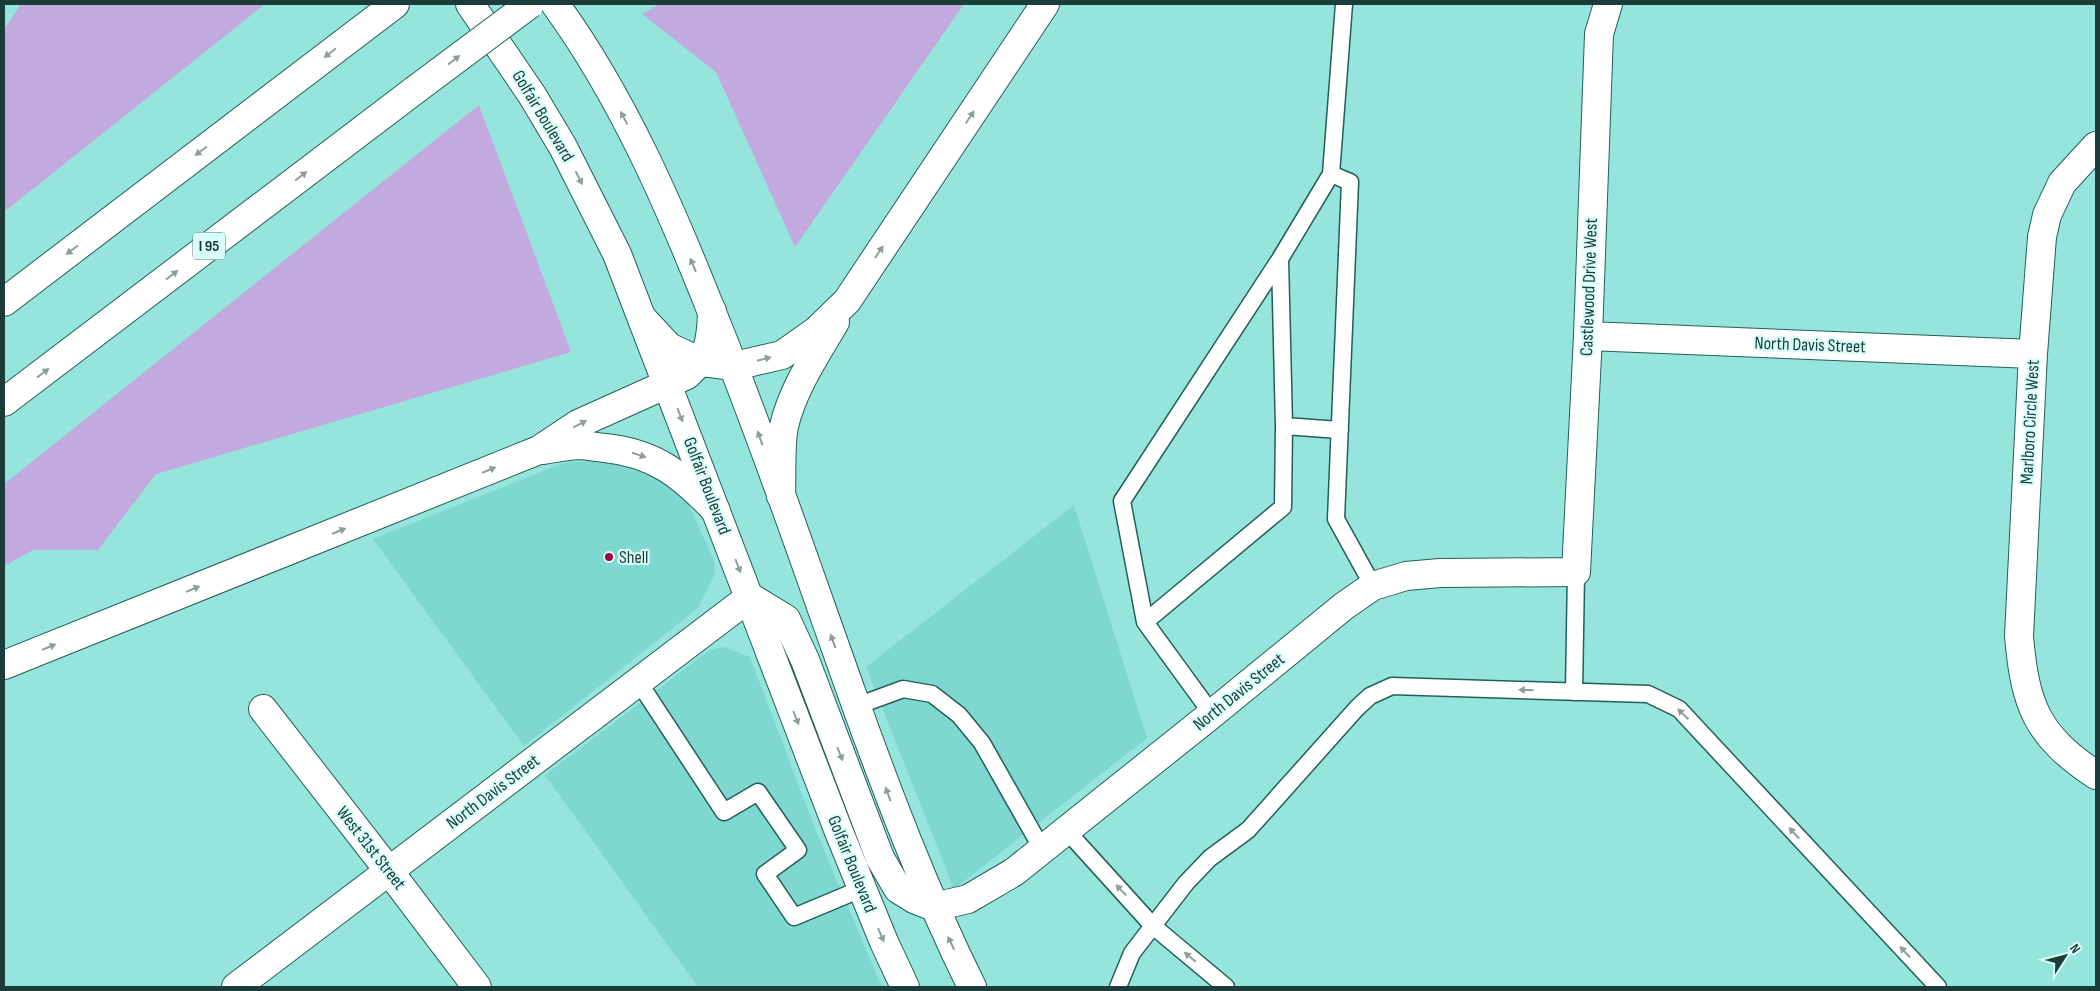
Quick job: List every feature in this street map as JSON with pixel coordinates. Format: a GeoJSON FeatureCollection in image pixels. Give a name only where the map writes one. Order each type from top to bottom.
{"type":"FeatureCollection","features":[{"type":"Feature","properties":{"kind":"main road"},"geometry":{"type":"LineString","coordinates":[[4,302],[395,4]]}},
{"type":"Feature","properties":{"kind":"main road","name":"Golfair Boulevard"},"geometry":{"type":"LineString","coordinates":[[470,4],[516,71],[563,147],[617,254],[644,320],[861,889],[905,987]]}},
{"type":"Feature","properties":{"kind":"main road","name":"I 95"},"geometry":{"type":"LineString","coordinates":[[4,402],[530,4]]}},
{"type":"Feature","properties":{"kind":"main road"},"geometry":{"type":"LineString","coordinates":[[555,4],[598,70],[646,160],[675,223],[734,366],[894,812],[934,906],[972,987]]}},
{"type":"Feature","properties":{"kind":"main road"},"geometry":{"type":"LineString","coordinates":[[781,496],[784,428],[794,395],[847,301],[1046,4]]}},
{"type":"Feature","properties":{"kind":"main road","name":"Castlewood Drive West"},"geometry":{"type":"LineString","coordinates":[[1576,572],[1588,336],[1599,34],[1608,4]]}},
{"type":"Feature","properties":{"kind":"main road","name":"Marlboro Circle West"},"geometry":{"type":"LineString","coordinates":[[2096,146],[2062,183],[2047,215],[2042,237],[2033,354],[2019,636],[2022,674],[2034,714],[2045,730],[2072,759],[2096,775]]}},
{"type":"Feature","properties":{"kind":"main road"},"geometry":{"type":"LineString","coordinates":[[644,320],[669,347],[701,362],[734,366],[782,355],[816,331],[847,301]]}},
{"type":"Feature","properties":{"kind":"main road"},"geometry":{"type":"LineString","coordinates":[[4,665],[539,450],[578,424],[687,375],[701,362],[711,338],[712,311]]}},
{"type":"Feature","properties":{"kind":"main road","name":"North Davis Street"},"geometry":{"type":"LineString","coordinates":[[1588,336],[2033,354]]}},
{"type":"Feature","properties":{"kind":"main road"},"geometry":{"type":"LineString","coordinates":[[539,450],[580,445],[620,450],[643,456],[664,466],[691,485],[716,511]]}},
{"type":"Feature","properties":{"kind":"main road","name":"North Davis Street"},"geometry":{"type":"LineString","coordinates":[[934,906],[968,899],[1014,872],[1344,606],[1373,586],[1406,576],[1440,573],[1576,572]]}},
{"type":"Feature","properties":{"kind":"main road"},"geometry":{"type":"LineString","coordinates":[[750,597],[786,619],[805,660],[880,858],[898,889],[914,899],[934,906]]}},
{"type":"Feature","properties":{"kind":"main road","name":"North Davis Street"},"geometry":{"type":"LineString","coordinates":[[236,987],[750,597]]}},
{"type":"Feature","properties":{"kind":"main road","name":"West 31st Street"},"geometry":{"type":"LineString","coordinates":[[263,710],[477,987]]}},
{"type":"Feature","properties":{"kind":"lane"},"geometry":{"type":"LineString","coordinates":[[1212,714],[1145,622],[1122,501],[1280,260],[1331,174],[1344,4]]}},
{"type":"Feature","properties":{"kind":"lane"},"geometry":{"type":"LineString","coordinates":[[1331,174],[1350,182],[1336,519],[1373,586]]}},
{"type":"Feature","properties":{"kind":"lane"},"geometry":{"type":"LineString","coordinates":[[1145,622],[1283,507],[1284,426],[1280,260]]}},
{"type":"Feature","properties":{"kind":"lane"},"geometry":{"type":"LineString","coordinates":[[1284,426],[1340,430]]}},
{"type":"Feature","properties":{"kind":"lane"},"geometry":{"type":"LineString","coordinates":[[1574,692],[1576,572]]}},
{"type":"Feature","properties":{"kind":"lane"},"geometry":{"type":"LineString","coordinates":[[638,681],[724,812],[758,792],[798,850],[765,874],[794,917],[861,889]]}},
{"type":"Feature","properties":{"kind":"lane"},"geometry":{"type":"LineString","coordinates":[[1118,987],[1132,953],[1186,883],[1210,858],[1248,830],[1357,708],[1370,696],[1392,686],[1648,694],[1679,709],[1938,987]]}},
{"type":"Feature","properties":{"kind":"lane"},"geometry":{"type":"LineString","coordinates":[[857,706],[903,689],[932,694],[959,714],[982,743],[1042,849]]}},
{"type":"Feature","properties":{"kind":"lane"},"geometry":{"type":"LineString","coordinates":[[1066,830],[1154,926],[1226,987]]}},
{"type":"Feature","properties":{"kind":"shaded area"},"geometry":{"type":"Polygon","coordinates":[[[21,4],[265,4],[4,212],[4,30],[21,4]]]}},
{"type":"Feature","properties":{"kind":"shaded area"},"geometry":{"type":"Polygon","coordinates":[[[660,4],[964,4],[795,247],[716,72],[642,14],[660,4]]]}},
{"type":"Feature","properties":{"kind":"shaded area"},"geometry":{"type":"Polygon","coordinates":[[[479,105],[571,352],[156,474],[98,550],[33,550],[4,566],[4,484],[479,105]]]}},
{"type":"Feature","properties":{"kind":"shaded area"},"geometry":{"type":"Polygon","coordinates":[[[614,459],[652,474],[678,491],[690,507],[714,560],[715,574],[698,608],[524,746],[373,539],[563,463],[614,459]]]}},
{"type":"Feature","properties":{"kind":"shaded area"},"geometry":{"type":"Polygon","coordinates":[[[1074,505],[1147,738],[954,889],[866,667],[1074,505]]]}},
{"type":"Feature","properties":{"kind":"shaded area"},"geometry":{"type":"Polygon","coordinates":[[[724,647],[750,657],[816,831],[882,987],[698,987],[545,775],[710,650],[724,647]]]}},
{"type":"Feature","properties":{"kind":"place","name":"Shell"},"geometry":{"type":"Point","coordinates":[609,557]}}]}
